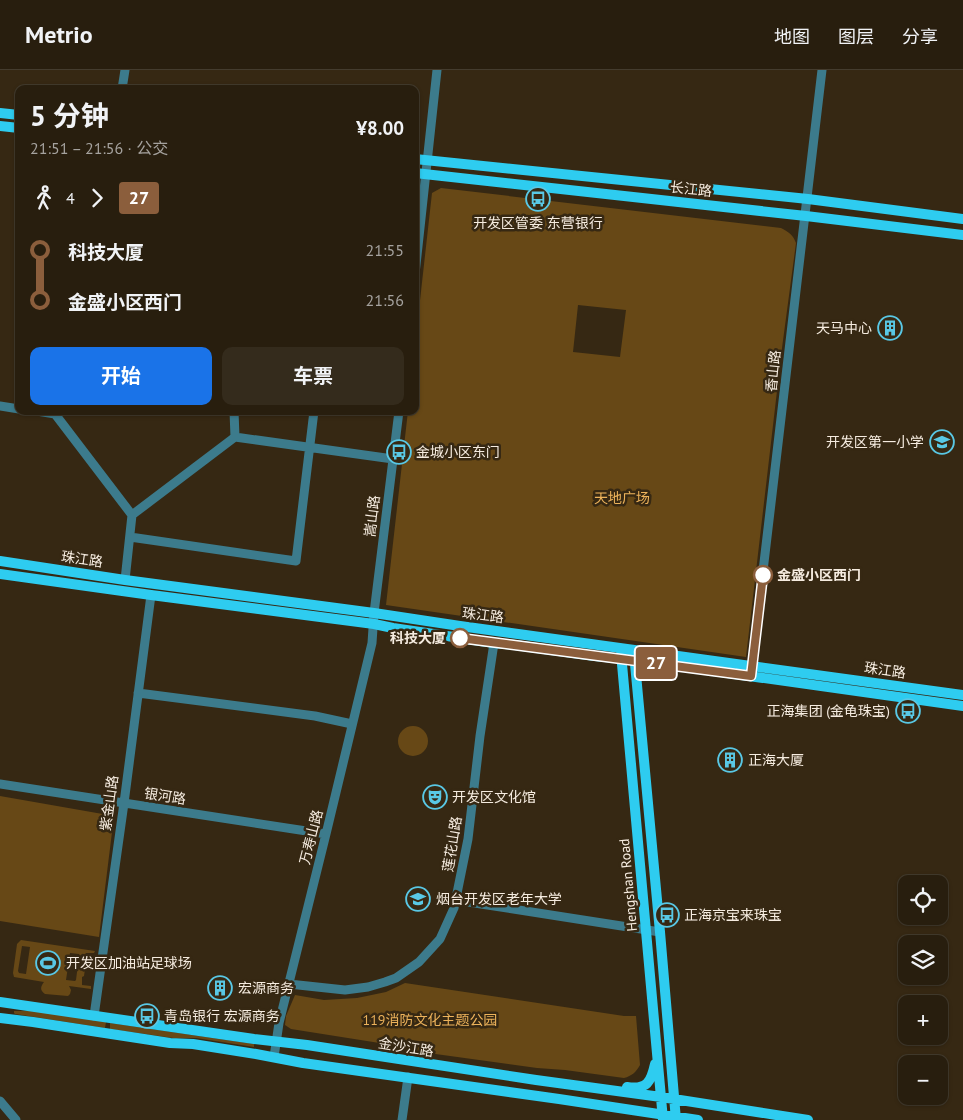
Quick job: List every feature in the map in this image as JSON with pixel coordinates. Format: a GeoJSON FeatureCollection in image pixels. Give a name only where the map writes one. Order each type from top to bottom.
{"type":"FeatureCollection","features":[{"type":"Feature","properties":{"kind":"main road"},"geometry":{"type":"LineString","coordinates":[[0,113],[15,115]]}},
{"type":"Feature","properties":{"kind":"main road"},"geometry":{"type":"LineString","coordinates":[[0,126],[15,128]]}},
{"type":"Feature","properties":{"kind":"main road","name":"长江路"},"geometry":{"type":"LineString","coordinates":[[419,159],[808,200],[963,219]]}},
{"type":"Feature","properties":{"kind":"main road","name":"长江路"},"geometry":{"type":"LineString","coordinates":[[420,174],[963,235]]}},
{"type":"Feature","properties":{"kind":"main road","name":"珠江路"},"geometry":{"type":"LineString","coordinates":[[0,561],[374,618],[621,648],[634,655]]}},
{"type":"Feature","properties":{"kind":"main road"},"geometry":{"type":"LineString","coordinates":[[0,574],[151,595],[374,618],[393,628],[621,659],[634,655],[752,671],[963,706]]}},
{"type":"Feature","properties":{"kind":"main road","name":"Hengshan Road"},"geometry":{"type":"LineString","coordinates":[[621,648],[663,1117]]}},
{"type":"Feature","properties":{"kind":"main road","name":"Hengshan Road"},"geometry":{"type":"LineString","coordinates":[[634,655],[676,1118]]}},
{"type":"Feature","properties":{"kind":"main road","name":"珠江路"},"geometry":{"type":"LineString","coordinates":[[752,671],[963,695]]}},
{"type":"Feature","properties":{"kind":"main road","name":"金沙江路"},"geometry":{"type":"LineString","coordinates":[[0,1002],[307,1045],[808,1120]]}},
{"type":"Feature","properties":{"kind":"main road"},"geometry":{"type":"LineString","coordinates":[[1,1019],[33,1022],[170,1043],[193,1044],[408,1078],[559,1099],[663,1117],[698,1120]]}},
{"type":"Feature","properties":{"kind":"main road"},"geometry":{"type":"LineString","coordinates":[[536,1080],[564,1079],[639,1088],[646,1085],[651,1078],[657,1053]]}},
{"type":"Feature","properties":{"kind":"street"},"geometry":{"type":"LineString","coordinates":[[122,85],[124,70]]}},
{"type":"Feature","properties":{"kind":"street"},"geometry":{"type":"LineString","coordinates":[[419,194],[420,174],[427,160],[437,70]]}},
{"type":"Feature","properties":{"kind":"street","name":"香山路"},"geometry":{"type":"LineString","coordinates":[[752,671],[822,70]]}},
{"type":"Feature","properties":{"kind":"street"},"geometry":{"type":"LineString","coordinates":[[0,406],[15,408]]}},
{"type":"Feature","properties":{"kind":"street"},"geometry":{"type":"LineString","coordinates":[[57,415],[132,515],[125,580]]}},
{"type":"Feature","properties":{"kind":"street"},"geometry":{"type":"LineString","coordinates":[[234,415],[235,437]]}},
{"type":"Feature","properties":{"kind":"street"},"geometry":{"type":"LineString","coordinates":[[130,537],[296,561],[314,415]]}},
{"type":"Feature","properties":{"kind":"street","name":"嵩山路"},"geometry":{"type":"LineString","coordinates":[[374,618],[399,415]]}},
{"type":"Feature","properties":{"kind":"street"},"geometry":{"type":"LineString","coordinates":[[132,515],[235,437],[393,460]]}},
{"type":"Feature","properties":{"kind":"street","name":"紫金山路"},"geometry":{"type":"LineString","coordinates":[[94,1016],[151,595]]}},
{"type":"Feature","properties":{"kind":"street","name":"万寿山路"},"geometry":{"type":"LineString","coordinates":[[274,1057],[279,1023],[372,642],[374,618]]}},
{"type":"Feature","properties":{"kind":"street","name":"莲花山路"},"geometry":{"type":"LineString","coordinates":[[289,984],[345,990],[368,987],[396,978],[420,962],[440,939],[456,898],[468,839],[480,736],[494,643]]}},
{"type":"Feature","properties":{"kind":"street"},"geometry":{"type":"LineString","coordinates":[[138,693],[315,716],[352,724]]}},
{"type":"Feature","properties":{"kind":"street","name":"银河路"},"geometry":{"type":"LineString","coordinates":[[0,784],[326,834]]}},
{"type":"Feature","properties":{"kind":"street"},"geometry":{"type":"LineString","coordinates":[[456,898],[468,902],[660,932]]}},
{"type":"Feature","properties":{"kind":"street"},"geometry":{"type":"LineString","coordinates":[[402,1120],[408,1078]]}},
{"type":"Feature","properties":{"kind":"street"},"geometry":{"type":"LineString","coordinates":[[0,1101],[16,1120]]}},
{"type":"Feature","properties":{"kind":"street"},"geometry":{"type":"LineString","coordinates":[[0,1110],[9,1120]]}},
{"type":"Feature","properties":{"kind":"green space","name":"天地广场"},"geometry":{"type":"Polygon","coordinates":[[[441,188],[781,228],[794,238],[796,243],[746,657],[386,605],[408,415],[419,415],[419,309],[432,193],[441,188]],[[578,305],[573,352],[620,357],[626,310],[578,305]]]}},
{"type":"Feature","properties":{"kind":"green space"},"geometry":{"type":"Polygon","coordinates":[[[413,726],[424,730],[428,741],[424,752],[413,756],[402,752],[398,741],[402,730],[413,726]]]}},
{"type":"Feature","properties":{"kind":"green space"},"geometry":{"type":"Polygon","coordinates":[[[0,796],[114,816],[99,937],[0,921],[0,796]]]}},
{"type":"Feature","properties":{"kind":"green space"},"geometry":{"type":"Polygon","coordinates":[[[21,940],[95,951],[94,953],[86,953],[84,976],[82,977],[82,985],[91,986],[91,989],[69,986],[71,990],[68,996],[45,994],[41,988],[44,982],[14,977],[17,944],[21,940]],[[22,946],[18,971],[19,973],[26,974],[30,947],[22,946]],[[70,953],[66,980],[75,981],[79,954],[70,953]]]}},
{"type":"Feature","properties":{"kind":"green space","name":"119消防文化主题公园"},"geometry":{"type":"Polygon","coordinates":[[[405,983],[624,1016],[636,1016],[640,1065],[634,1073],[624,1078],[421,1052],[411,1048],[291,1029],[285,1025],[286,1016],[295,995],[324,1000],[357,998],[386,992],[405,983]]]}},
{"type":"Feature","properties":{"kind":"green space"},"geometry":{"type":"Polygon","coordinates":[[[14,1011],[39,1011],[106,1022],[105,1028],[15,1014],[14,1011]]]}},
{"type":"Feature","properties":{"kind":"green space"},"geometry":{"type":"Polygon","coordinates":[[[110,1023],[254,1044],[254,1047],[196,1038],[173,1038],[110,1029],[110,1023]]]}},
{"type":"Feature","properties":{"kind":"bus line","name":"27"},"geometry":{"type":"LineString","coordinates":[[460,638],[751,676],[763,575]]}},
{"type":"Feature","properties":{"kind":"place","name":"开发区管委 东营银行"},"geometry":{"type":"Point","coordinates":[538,199]}},
{"type":"Feature","properties":{"kind":"place","name":"天马中心"},"geometry":{"type":"Point","coordinates":[890,328]}},
{"type":"Feature","properties":{"kind":"place","name":"开发区第一小学"},"geometry":{"type":"Point","coordinates":[942,442]}},
{"type":"Feature","properties":{"kind":"place","name":"金城小区东门"},"geometry":{"type":"Point","coordinates":[399,452]}},
{"type":"Feature","properties":{"kind":"place","name":"金盛小区西门"},"geometry":{"type":"Point","coordinates":[763,575]}},
{"type":"Feature","properties":{"kind":"place","name":"科技大厦"},"geometry":{"type":"Point","coordinates":[460,638]}},
{"type":"Feature","properties":{"kind":"place","name":"正海集团 (金龟珠宝)"},"geometry":{"type":"Point","coordinates":[908,711]}},
{"type":"Feature","properties":{"kind":"place","name":"正海大厦"},"geometry":{"type":"Point","coordinates":[730,760]}},
{"type":"Feature","properties":{"kind":"place","name":"开发区文化馆"},"geometry":{"type":"Point","coordinates":[435,797]}},
{"type":"Feature","properties":{"kind":"place","name":"烟台开发区老年大学"},"geometry":{"type":"Point","coordinates":[418,899]}},
{"type":"Feature","properties":{"kind":"place","name":"正海京宝来珠宝"},"geometry":{"type":"Point","coordinates":[667,915]}},
{"type":"Feature","properties":{"kind":"place","name":"开发区加油站足球场"},"geometry":{"type":"Point","coordinates":[48,963]}},
{"type":"Feature","properties":{"kind":"place","name":"宏源商务"},"geometry":{"type":"Point","coordinates":[220,988]}},
{"type":"Feature","properties":{"kind":"place","name":"青岛银行 宏源商务"},"geometry":{"type":"Point","coordinates":[147,1016]}}]}
